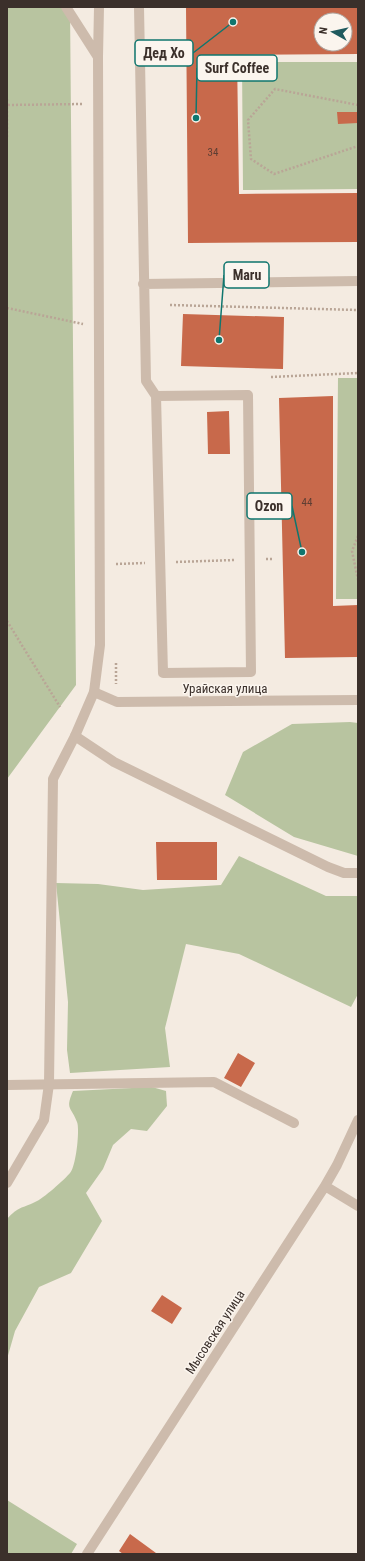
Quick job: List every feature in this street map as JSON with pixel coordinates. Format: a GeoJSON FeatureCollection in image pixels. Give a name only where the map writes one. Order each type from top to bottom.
{"type":"FeatureCollection","features":[{"type":"Feature","properties":{"kind":"street"},"geometry":{"type":"LineString","coordinates":[[66,7],[98,57]]}},
{"type":"Feature","properties":{"kind":"street"},"geometry":{"type":"LineString","coordinates":[[7,1183],[44,1120],[48,1084],[53,779],[75,736],[94,692],[100,645],[99,7]]}},
{"type":"Feature","properties":{"kind":"street"},"geometry":{"type":"LineString","coordinates":[[139,7],[146,381],[156,396],[163,673],[251,672],[248,395],[156,396]]}},
{"type":"Feature","properties":{"kind":"street"},"geometry":{"type":"LineString","coordinates":[[143,284],[358,281]]}},
{"type":"Feature","properties":{"kind":"street","name":"Урайская улица"},"geometry":{"type":"LineString","coordinates":[[94,692],[117,702],[358,700]]}},
{"type":"Feature","properties":{"kind":"street"},"geometry":{"type":"LineString","coordinates":[[75,736],[114,762],[328,867],[344,873],[358,873]]}},
{"type":"Feature","properties":{"kind":"street"},"geometry":{"type":"LineString","coordinates":[[7,1085],[214,1082],[294,1123]]}},
{"type":"Feature","properties":{"kind":"street","name":"Мысовская улица"},"geometry":{"type":"LineString","coordinates":[[87,1554],[324,1186],[337,1165],[358,1120]]}},
{"type":"Feature","properties":{"kind":"street"},"geometry":{"type":"LineString","coordinates":[[324,1186],[358,1206]]}},
{"type":"Feature","properties":{"kind":"path"},"geometry":{"type":"LineString","coordinates":[[358,104],[275,89],[248,120],[251,159],[274,174],[358,146]]}},
{"type":"Feature","properties":{"kind":"path"},"geometry":{"type":"LineString","coordinates":[[7,99],[7,137]]}},
{"type":"Feature","properties":{"kind":"path"},"geometry":{"type":"LineString","coordinates":[[8,105],[99,104]]}},
{"type":"Feature","properties":{"kind":"path"},"geometry":{"type":"LineString","coordinates":[[170,305],[358,310]]}},
{"type":"Feature","properties":{"kind":"path"},"geometry":{"type":"LineString","coordinates":[[7,308],[99,328]]}},
{"type":"Feature","properties":{"kind":"path"},"geometry":{"type":"LineString","coordinates":[[271,377],[358,373]]}},
{"type":"Feature","properties":{"kind":"path"},"geometry":{"type":"LineString","coordinates":[[358,536],[352,551],[358,580]]}},
{"type":"Feature","properties":{"kind":"path"},"geometry":{"type":"LineString","coordinates":[[112,564],[274,559]]}},
{"type":"Feature","properties":{"kind":"path"},"geometry":{"type":"LineString","coordinates":[[7,621],[60,708]]}},
{"type":"Feature","properties":{"kind":"green space"},"geometry":{"type":"Polygon","coordinates":[[[7,7],[70,7],[76,685],[7,779],[7,7]]]}},
{"type":"Feature","properties":{"kind":"green space"},"geometry":{"type":"Polygon","coordinates":[[[242,62],[358,62],[358,189],[243,190],[242,62]]]}},
{"type":"Feature","properties":{"kind":"green space"},"geometry":{"type":"Polygon","coordinates":[[[338,378],[358,378],[358,599],[336,599],[338,378]]]}},
{"type":"Feature","properties":{"kind":"green space"},"geometry":{"type":"Polygon","coordinates":[[[358,723],[358,856],[294,837],[225,795],[243,752],[292,724],[358,723]]]}},
{"type":"Feature","properties":{"kind":"green space"},"geometry":{"type":"Polygon","coordinates":[[[239,856],[326,896],[358,896],[358,994],[351,1007],[239,954],[186,944],[165,1028],[170,1067],[70,1073],[67,1050],[68,1002],[56,883],[98,884],[143,890],[221,885],[239,856]]]}},
{"type":"Feature","properties":{"kind":"green space"},"geometry":{"type":"Polygon","coordinates":[[[152,1087],[166,1091],[167,1106],[147,1131],[131,1129],[113,1145],[103,1169],[86,1193],[102,1221],[71,1273],[39,1287],[15,1331],[7,1359],[7,1219],[17,1210],[35,1202],[54,1189],[70,1173],[76,1156],[78,1132],[77,1122],[69,1105],[73,1091],[152,1087]]]}},
{"type":"Feature","properties":{"kind":"green space"},"geometry":{"type":"Polygon","coordinates":[[[7,1500],[77,1544],[71,1554],[7,1554],[7,1500]]]}},
{"type":"Feature","properties":{"kind":"building"},"geometry":{"type":"Polygon","coordinates":[[[186,7],[358,7],[358,54],[237,55],[239,194],[358,193],[358,242],[188,243],[186,7]]]}},
{"type":"Feature","properties":{"kind":"building"},"geometry":{"type":"Polygon","coordinates":[[[337,112],[358,112],[358,123],[338,124],[337,112]]]}},
{"type":"Feature","properties":{"kind":"building"},"geometry":{"type":"Polygon","coordinates":[[[183,314],[284,317],[283,369],[181,366],[183,314]]]}},
{"type":"Feature","properties":{"kind":"building"},"geometry":{"type":"Polygon","coordinates":[[[333,396],[333,606],[358,605],[358,657],[285,658],[279,398],[333,396]]]}},
{"type":"Feature","properties":{"kind":"building"},"geometry":{"type":"Polygon","coordinates":[[[229,411],[230,454],[208,454],[207,412],[229,411]]]}},
{"type":"Feature","properties":{"kind":"building"},"geometry":{"type":"Polygon","coordinates":[[[156,842],[217,842],[217,880],[157,880],[156,842]]]}},
{"type":"Feature","properties":{"kind":"building"},"geometry":{"type":"Polygon","coordinates":[[[238,1053],[255,1063],[241,1087],[224,1078],[238,1053]]]}},
{"type":"Feature","properties":{"kind":"building"},"geometry":{"type":"Polygon","coordinates":[[[162,1295],[182,1308],[172,1324],[151,1311],[162,1295]]]}},
{"type":"Feature","properties":{"kind":"building"},"geometry":{"type":"Polygon","coordinates":[[[130,1534],[156,1554],[123,1554],[119,1551],[130,1534]]]}},
{"type":"Feature","properties":{"kind":"place","name":"Дед Хо"},"geometry":{"type":"Point","coordinates":[233,22]}},
{"type":"Feature","properties":{"kind":"place","name":"Surf Coffee"},"geometry":{"type":"Point","coordinates":[196,118]}},
{"type":"Feature","properties":{"kind":"place","name":"Maru"},"geometry":{"type":"Point","coordinates":[219,340]}},
{"type":"Feature","properties":{"kind":"place","name":"Ozon"},"geometry":{"type":"Point","coordinates":[302,552]}}]}
